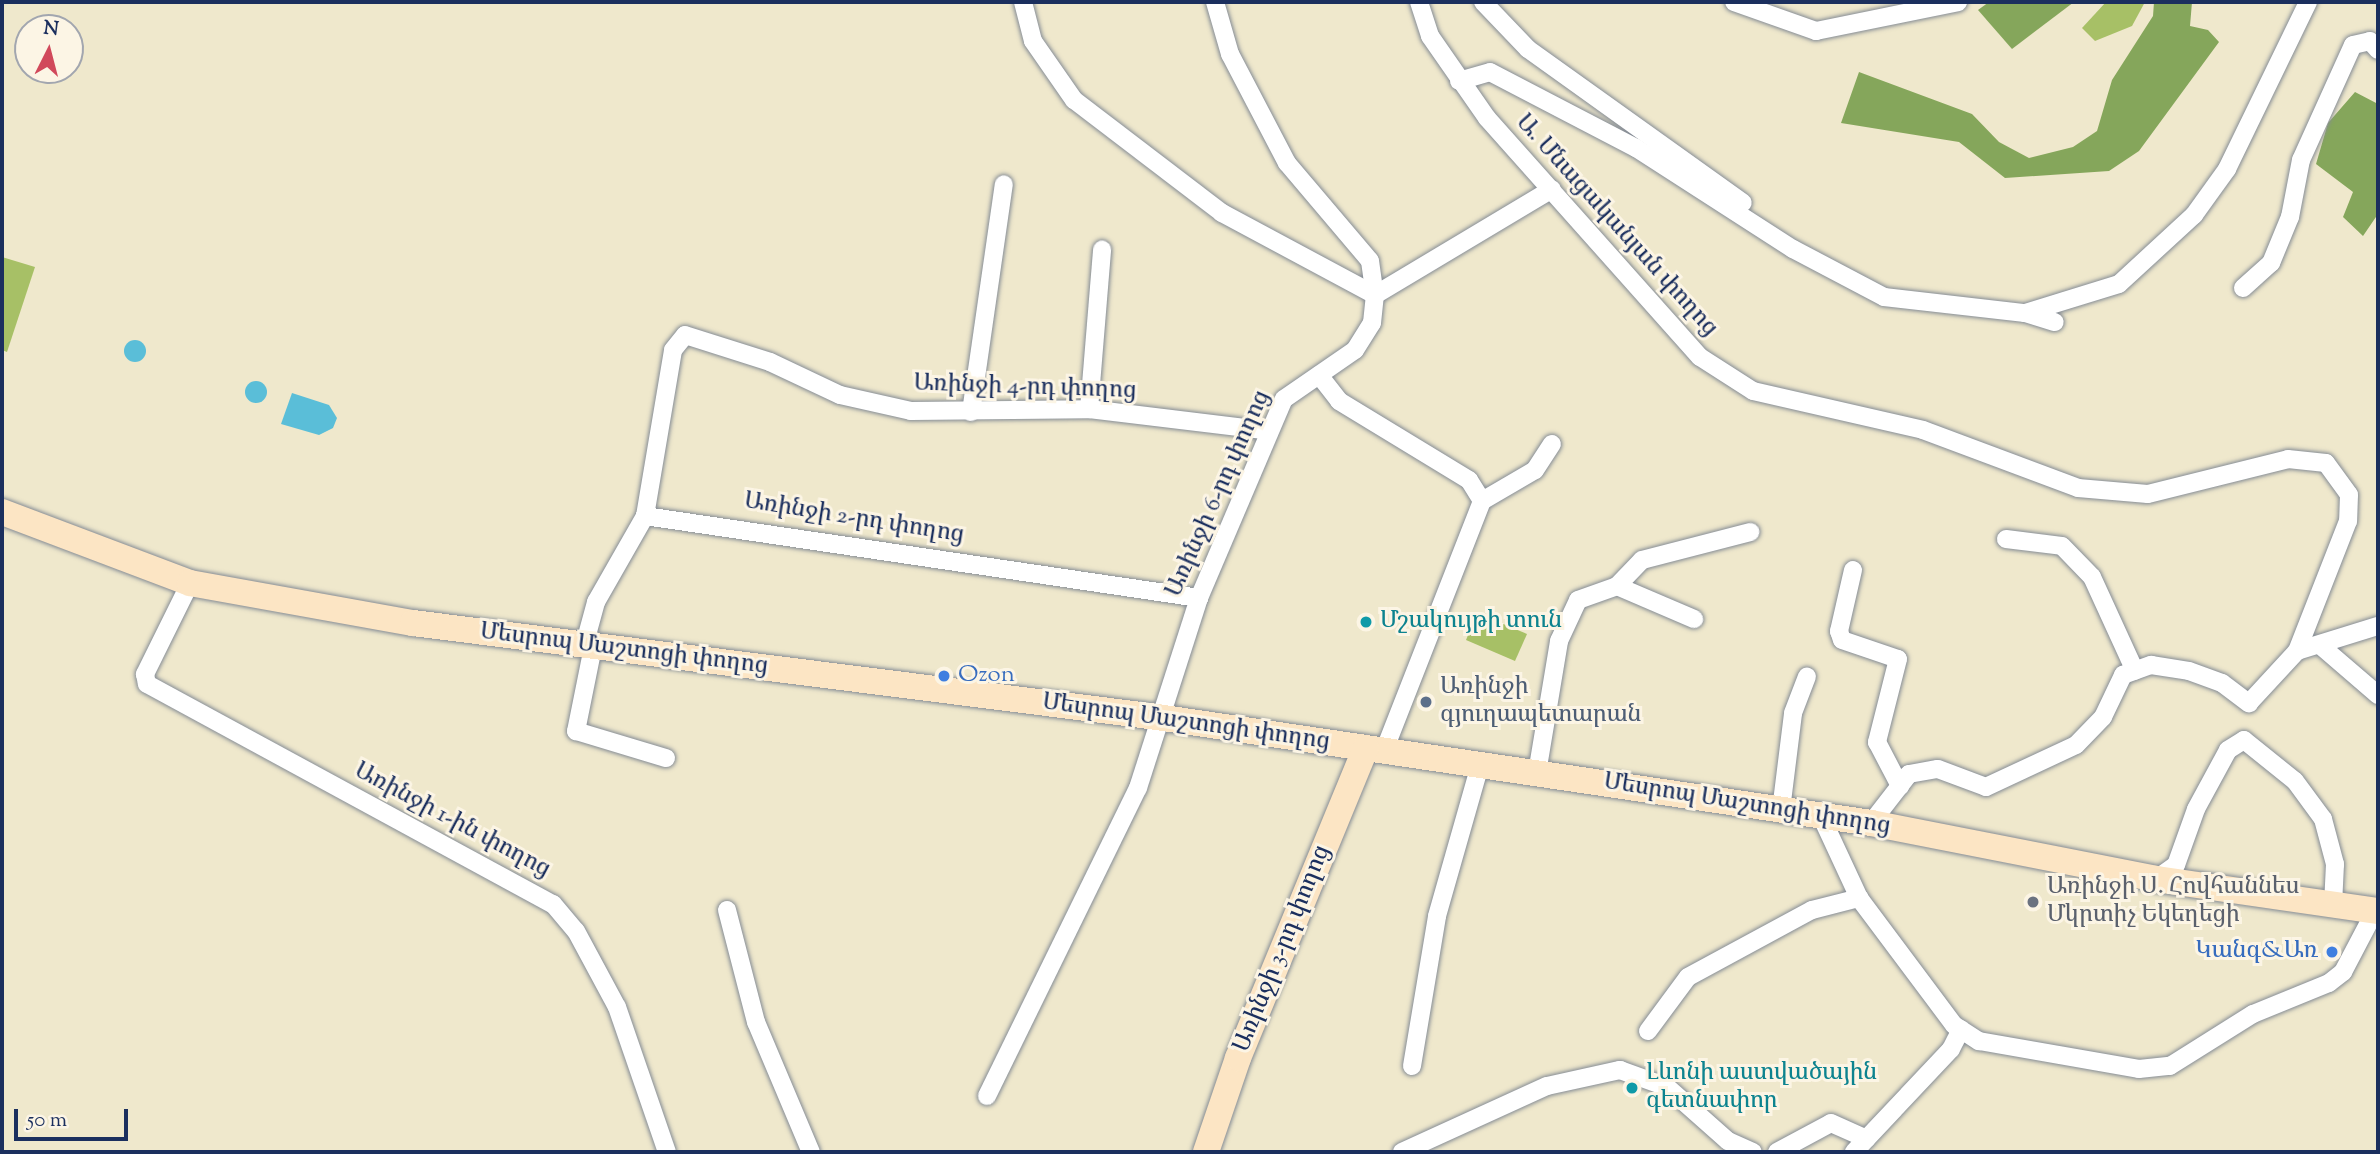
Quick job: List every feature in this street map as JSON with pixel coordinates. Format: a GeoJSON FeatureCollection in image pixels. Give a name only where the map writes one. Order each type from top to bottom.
{"type":"FeatureCollection","features":[{"type":"Feature","properties":{"kind":"street"},"geometry":{"type":"LineString","coordinates":[[1023,2],[1033,41],[1074,100],[1222,213],[1375,295]]}},
{"type":"Feature","properties":{"kind":"street"},"geometry":{"type":"LineString","coordinates":[[1215,2],[1230,54],[1287,163],[1370,261],[1375,295]]}},
{"type":"Feature","properties":{"kind":"street","name":"Ա. Մնացականյան փողոց"},"geometry":{"type":"LineString","coordinates":[[1419,2],[1430,36],[1459,81],[1700,357],[1753,391],[1923,430],[2078,488],[2148,494],[2288,459],[2326,463],[2349,495],[2348,521],[2297,651]]}},
{"type":"Feature","properties":{"kind":"street"},"geometry":{"type":"LineString","coordinates":[[1483,2],[1528,49],[1722,186],[1757,223]]}},
{"type":"Feature","properties":{"kind":"street"},"geometry":{"type":"LineString","coordinates":[[1734,2],[1816,31],[1958,2]]}},
{"type":"Feature","properties":{"kind":"street"},"geometry":{"type":"LineString","coordinates":[[2025,313],[2119,284],[2194,215],[2227,169],[2308,2]]}},
{"type":"Feature","properties":{"kind":"street"},"geometry":{"type":"LineString","coordinates":[[2244,288],[2271,262],[2290,217],[2301,160],[2353,45],[2370,41],[2378,50]]}},
{"type":"Feature","properties":{"kind":"street"},"geometry":{"type":"LineString","coordinates":[[1459,81],[1490,72],[1636,149],[1884,297],[2025,313],[2055,322]]}},
{"type":"Feature","properties":{"kind":"street"},"geometry":{"type":"LineString","coordinates":[[971,412],[1004,184]]}},
{"type":"Feature","properties":{"kind":"street"},"geometry":{"type":"LineString","coordinates":[[1375,295],[1552,189]]}},
{"type":"Feature","properties":{"kind":"street"},"geometry":{"type":"LineString","coordinates":[[1089,409],[1102,250]]}},
{"type":"Feature","properties":{"kind":"street","name":"Առինջի 6-րդ փողոց"},"geometry":{"type":"LineString","coordinates":[[987,1097],[1138,788],[1157,717],[1199,598],[1284,399],[1355,350],[1372,323],[1375,295]]}},
{"type":"Feature","properties":{"kind":"street","name":"Առինջի 4-րդ փողոց"},"geometry":{"type":"LineString","coordinates":[[645,516],[673,350],[685,335],[771,362],[840,395],[911,411],[1089,409],[1270,431]]}},
{"type":"Feature","properties":{"kind":"street"},"geometry":{"type":"LineString","coordinates":[[1319,375],[1339,401],[1469,480],[1482,501]]}},
{"type":"Feature","properties":{"kind":"street"},"geometry":{"type":"LineString","coordinates":[[1375,749],[1482,501],[1535,470],[1552,444]]}},
{"type":"Feature","properties":{"kind":"street","name":"Մեսրոպ Մաշտոցի փողոց"},"geometry":{"type":"LineString","coordinates":[[2,512],[190,583],[589,646],[1157,717],[1871,823],[2156,879],[2377,911]]}},
{"type":"Feature","properties":{"kind":"street"},"geometry":{"type":"LineString","coordinates":[[645,516],[596,602],[576,731],[666,758]]}},
{"type":"Feature","properties":{"kind":"street","name":"Առինջի 2-րդ փողոց"},"geometry":{"type":"LineString","coordinates":[[645,516],[1199,598]]}},
{"type":"Feature","properties":{"kind":"street"},"geometry":{"type":"LineString","coordinates":[[1537,773],[1559,641],[1578,600],[1617,586],[1642,560],[1749,532]]}},
{"type":"Feature","properties":{"kind":"street"},"geometry":{"type":"LineString","coordinates":[[2006,539],[2062,546],[2092,578],[2134,671]]}},
{"type":"Feature","properties":{"kind":"street"},"geometry":{"type":"LineString","coordinates":[[1853,570],[1839,631],[1842,640],[1898,659],[1877,742],[1899,786]]}},
{"type":"Feature","properties":{"kind":"street","name":"Առինջի 1-ին փողոց"},"geometry":{"type":"LineString","coordinates":[[190,583],[145,674],[146,684],[553,905],[576,930],[617,1007],[667,1152]]}},
{"type":"Feature","properties":{"kind":"street"},"geometry":{"type":"LineString","coordinates":[[1617,586],[1694,619]]}},
{"type":"Feature","properties":{"kind":"street"},"geometry":{"type":"LineString","coordinates":[[1871,823],[1909,774],[1938,769],[1986,787],[2035,768],[2076,745],[2103,717],[2123,675],[2151,665],[2189,671],[2222,683],[2249,703],[2297,651],[2321,646],[2378,626]]}},
{"type":"Feature","properties":{"kind":"street"},"geometry":{"type":"LineString","coordinates":[[2321,646],[2378,695]]}},
{"type":"Feature","properties":{"kind":"street"},"geometry":{"type":"LineString","coordinates":[[1781,810],[1793,713],[1807,677]]}},
{"type":"Feature","properties":{"kind":"street"},"geometry":{"type":"LineString","coordinates":[[2156,879],[2176,865],[2221,761],[2244,740],[2312,798],[2335,864],[2333,905]]}},
{"type":"Feature","properties":{"kind":"street","name":"Առինջի 3-րդ փողոց"},"geometry":{"type":"LineString","coordinates":[[1206,1152],[1375,749]]}},
{"type":"Feature","properties":{"kind":"street"},"geometry":{"type":"LineString","coordinates":[[1412,1066],[1437,916],[1479,765]]}},
{"type":"Feature","properties":{"kind":"street"},"geometry":{"type":"LineString","coordinates":[[1821,816],[1859,898],[1961,1029],[1979,1041],[2139,1069],[2170,1066],[2253,1014],[2329,983],[2343,972],[2377,911]]}},
{"type":"Feature","properties":{"kind":"street"},"geometry":{"type":"LineString","coordinates":[[1648,1031],[1688,977],[1812,910],[1859,898]]}},
{"type":"Feature","properties":{"kind":"street"},"geometry":{"type":"LineString","coordinates":[[727,910],[756,1022],[811,1152]]}},
{"type":"Feature","properties":{"kind":"street"},"geometry":{"type":"LineString","coordinates":[[1854,1152],[1951,1049],[1961,1029]]}},
{"type":"Feature","properties":{"kind":"street"},"geometry":{"type":"LineString","coordinates":[[1402,1152],[1546,1086],[1620,1070],[1667,1087],[1728,1141],[1753,1152]]}},
{"type":"Feature","properties":{"kind":"street"},"geometry":{"type":"LineString","coordinates":[[1777,1152],[1831,1123],[1867,1139]]}},
{"type":"Feature","properties":{"kind":"green space"},"geometry":{"type":"Polygon","coordinates":[[[1989,2],[2074,2],[2012,49],[1978,10],[1989,2]]]}},
{"type":"Feature","properties":{"kind":"green space"},"geometry":{"type":"Polygon","coordinates":[[[2106,2],[2145,2],[2132,26],[2095,41],[2082,28],[2106,2]]]}},
{"type":"Feature","properties":{"kind":"green space"},"geometry":{"type":"Polygon","coordinates":[[[2154,2],[2192,2],[2190,26],[2208,30],[2219,42],[2139,151],[2109,171],[2005,178],[1959,142],[1841,123],[1859,72],[1972,114],[1999,142],[2029,158],[2073,147],[2097,131],[2112,80],[2153,16],[2154,2]]]}},
{"type":"Feature","properties":{"kind":"green space"},"geometry":{"type":"Polygon","coordinates":[[[2355,92],[2378,104],[2378,214],[2363,236],[2343,217],[2353,192],[2316,164],[2328,123],[2355,92]]]}},
{"type":"Feature","properties":{"kind":"green space"},"geometry":{"type":"Polygon","coordinates":[[[2,257],[35,267],[7,352],[2,350],[2,257]]]}},
{"type":"Feature","properties":{"kind":"green space"},"geometry":{"type":"Polygon","coordinates":[[[1477,613],[1527,634],[1515,661],[1466,640],[1477,613]]]}},
{"type":"Feature","properties":{"kind":"water"},"geometry":{"type":"Polygon","coordinates":[[[135,340],[143,343],[146,351],[143,359],[135,362],[127,359],[124,351],[127,343],[135,340]]]}},
{"type":"Feature","properties":{"kind":"water"},"geometry":{"type":"Polygon","coordinates":[[[256,381],[264,384],[267,392],[264,400],[256,403],[248,400],[245,392],[248,384],[256,381]]]}},
{"type":"Feature","properties":{"kind":"water"},"geometry":{"type":"Polygon","coordinates":[[[292,393],[329,405],[337,418],[333,428],[319,435],[281,424],[292,393]]]}},
{"type":"Feature","properties":{"kind":"place","name":"Մշակույթի տուն"},"geometry":{"type":"Point","coordinates":[1366,622]}},
{"type":"Feature","properties":{"kind":"place","name":"Ozon"},"geometry":{"type":"Point","coordinates":[944,676]}},
{"type":"Feature","properties":{"kind":"place","name":"Առինջի գյուղապետարան"},"geometry":{"type":"Point","coordinates":[1426,702]}},
{"type":"Feature","properties":{"kind":"place","name":"Առինջի Ս. Հովհաննես Մկրտիչ Եկեղեցի"},"geometry":{"type":"Point","coordinates":[2033,902]}},
{"type":"Feature","properties":{"kind":"place","name":"Կանգ&Առ"},"geometry":{"type":"Point","coordinates":[2332,952]}},
{"type":"Feature","properties":{"kind":"place","name":"Լևոնի աստվածային գետնափոր"},"geometry":{"type":"Point","coordinates":[1632,1088]}}]}
